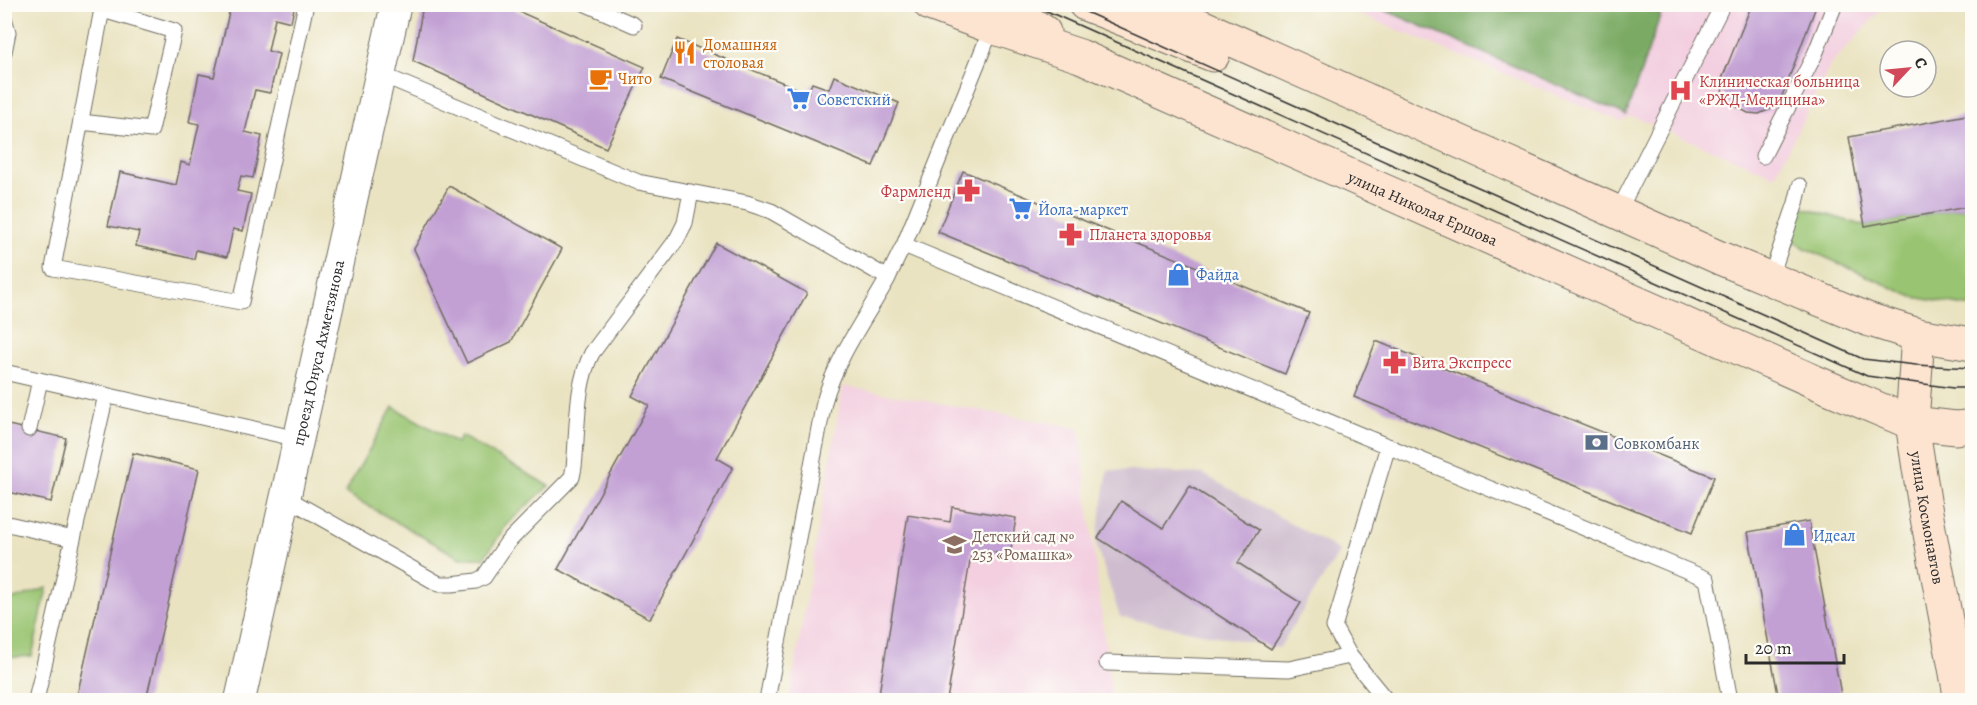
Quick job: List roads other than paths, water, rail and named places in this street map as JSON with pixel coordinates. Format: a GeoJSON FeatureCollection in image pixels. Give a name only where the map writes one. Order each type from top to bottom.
{"type":"FeatureCollection","features":[{"type":"Feature","properties":{"kind":"main road"},"geometry":{"type":"LineString","coordinates":[[930,4],[997,16]]}},
{"type":"Feature","properties":{"kind":"main road"},"geometry":{"type":"LineString","coordinates":[[1085,4],[1617,214]]}},
{"type":"Feature","properties":{"kind":"main road"},"geometry":{"type":"LineString","coordinates":[[1152,4],[1617,214],[1770,279],[1867,319],[1918,334],[1972,344]]}},
{"type":"Feature","properties":{"kind":"main road","name":"улица Николая Ершова"},"geometry":{"type":"LineString","coordinates":[[997,16],[1080,56],[1912,423],[1956,428],[1972,426]]}},
{"type":"Feature","properties":{"kind":"main road","name":"улица Космонавтов"},"geometry":{"type":"LineString","coordinates":[[1918,334],[1912,423],[1925,507],[1961,700]]}},
{"type":"Feature","properties":{"kind":"street","name":"проезд Юнуса Ахметзянова"},"geometry":{"type":"LineString","coordinates":[[240,700],[396,4]]}},
{"type":"Feature","properties":{"kind":"lane"},"geometry":{"type":"LineString","coordinates":[[81,122],[151,129],[174,31],[103,7],[53,268],[241,302],[306,4]]}},
{"type":"Feature","properties":{"kind":"lane"},"geometry":{"type":"LineString","coordinates":[[586,4],[634,26]]}},
{"type":"Feature","properties":{"kind":"lane"},"geometry":{"type":"LineString","coordinates":[[1617,214],[1723,4]]}},
{"type":"Feature","properties":{"kind":"lane"},"geometry":{"type":"LineString","coordinates":[[1763,156],[1815,54],[1835,4]]}},
{"type":"Feature","properties":{"kind":"lane"},"geometry":{"type":"LineString","coordinates":[[766,700],[824,402],[837,366],[888,278],[904,244],[997,16]]}},
{"type":"Feature","properties":{"kind":"lane"},"geometry":{"type":"LineString","coordinates":[[4,18],[8,32],[4,52]]}},
{"type":"Feature","properties":{"kind":"lane"},"geometry":{"type":"LineString","coordinates":[[380,74],[638,182],[747,203],[771,211],[888,278]]}},
{"type":"Feature","properties":{"kind":"lane"},"geometry":{"type":"LineString","coordinates":[[1770,279],[1800,186]]}},
{"type":"Feature","properties":{"kind":"lane"},"geometry":{"type":"LineString","coordinates":[[285,497],[439,584],[482,579],[507,543],[572,477],[585,367],[592,353],[677,239],[685,223],[691,192]]}},
{"type":"Feature","properties":{"kind":"lane"},"geometry":{"type":"LineString","coordinates":[[904,244],[1707,579],[1730,700]]}},
{"type":"Feature","properties":{"kind":"lane"},"geometry":{"type":"LineString","coordinates":[[4,372],[298,439]]}},
{"type":"Feature","properties":{"kind":"lane"},"geometry":{"type":"LineString","coordinates":[[29,429],[40,380]]}},
{"type":"Feature","properties":{"kind":"lane"},"geometry":{"type":"LineString","coordinates":[[36,700],[106,395]]}},
{"type":"Feature","properties":{"kind":"lane"},"geometry":{"type":"LineString","coordinates":[[1386,700],[1350,656],[1334,627],[1388,446]]}},
{"type":"Feature","properties":{"kind":"lane"},"geometry":{"type":"LineString","coordinates":[[4,524],[73,539]]}},
{"type":"Feature","properties":{"kind":"lane"},"geometry":{"type":"LineString","coordinates":[[1107,663],[1289,669],[1350,656]]}},
{"type":"Feature","properties":{"kind":"tram line"},"geometry":{"type":"LineString","coordinates":[[1031,4],[1867,376],[1953,388],[1972,388]]}},
{"type":"Feature","properties":{"kind":"tram line"},"geometry":{"type":"LineString","coordinates":[[1068,4],[1863,359],[1972,368]]}},
{"type":"Feature","properties":{"kind":"place","name":"Домашняя столовая"},"geometry":{"type":"Point","coordinates":[685,53]}},
{"type":"Feature","properties":{"kind":"place","name":"Чито"},"geometry":{"type":"Point","coordinates":[600,78]}},
{"type":"Feature","properties":{"kind":"place","name":"Клиническая больница «РЖД-Медицина»"},"geometry":{"type":"Point","coordinates":[1681,90]}},
{"type":"Feature","properties":{"kind":"place","name":"Советский"},"geometry":{"type":"Point","coordinates":[799,99]}},
{"type":"Feature","properties":{"kind":"place","name":"Фармленд"},"geometry":{"type":"Point","coordinates":[969,191]}},
{"type":"Feature","properties":{"kind":"place","name":"Йола-маркет"},"geometry":{"type":"Point","coordinates":[1020,209]}},
{"type":"Feature","properties":{"kind":"place","name":"Планета здоровья"},"geometry":{"type":"Point","coordinates":[1071,234]}},
{"type":"Feature","properties":{"kind":"place","name":"Файда"},"geometry":{"type":"Point","coordinates":[1178,274]}},
{"type":"Feature","properties":{"kind":"place","name":"Вита Экспресс"},"geometry":{"type":"Point","coordinates":[1394,362]}},
{"type":"Feature","properties":{"kind":"place","name":"Совкомбанк"},"geometry":{"type":"Point","coordinates":[1596,443]}},
{"type":"Feature","properties":{"kind":"place","name":"Идеал"},"geometry":{"type":"Point","coordinates":[1795,535]}},
{"type":"Feature","properties":{"kind":"place","name":"Детский сад № 253 «Ромашка»"},"geometry":{"type":"Point","coordinates":[954,545]}}]}
